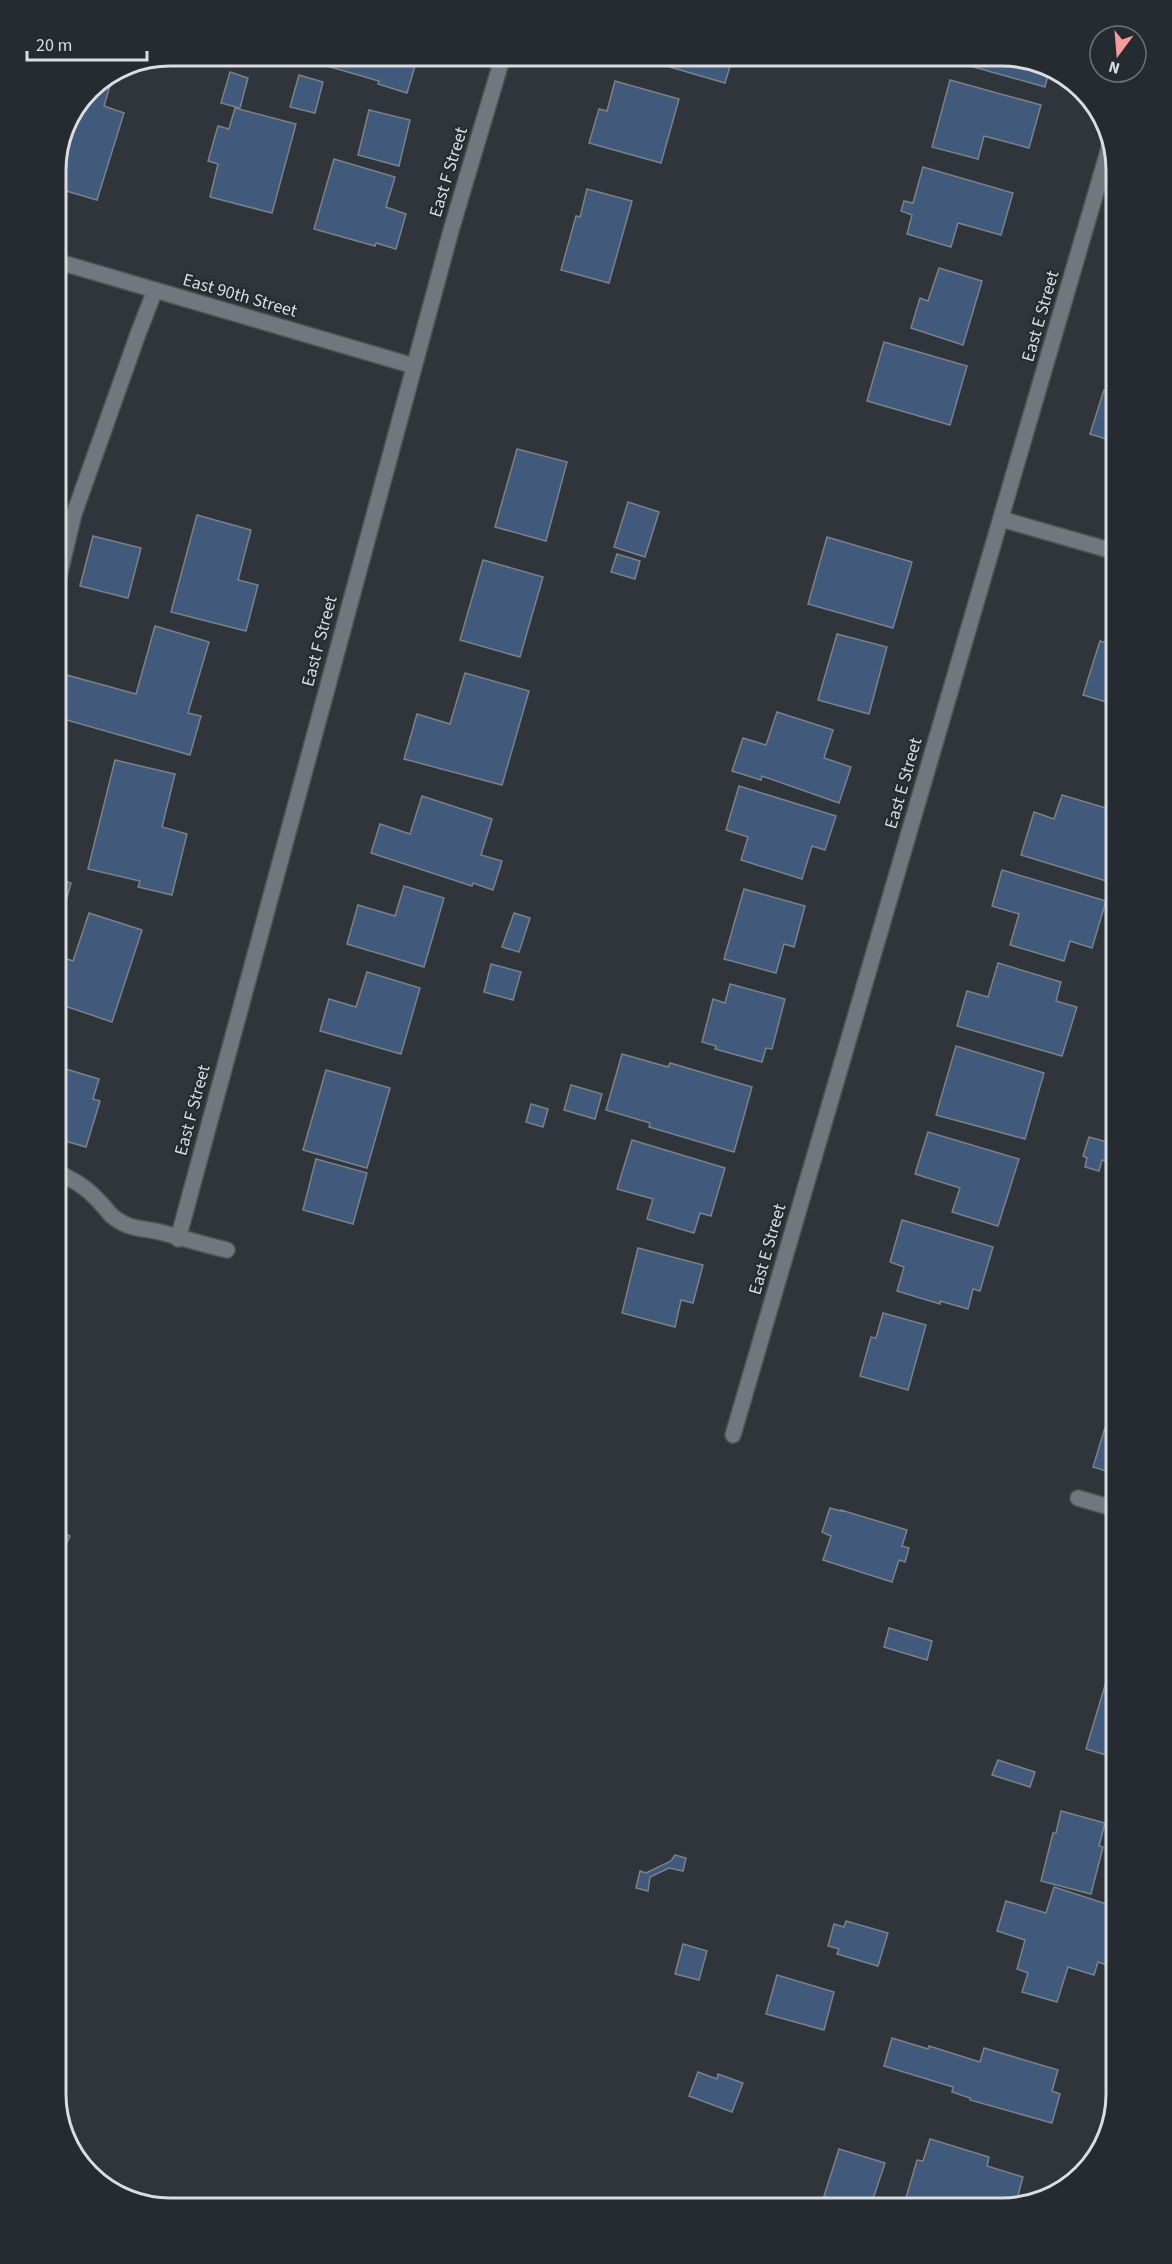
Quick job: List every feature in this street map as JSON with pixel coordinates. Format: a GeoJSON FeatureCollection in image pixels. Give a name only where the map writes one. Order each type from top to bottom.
{"type":"FeatureCollection","features":[{"type":"Feature","properties":{"kind":"street","name":"East F Street"},"geometry":{"type":"LineString","coordinates":[[178,1239],[452,227],[500,66]]}},
{"type":"Feature","properties":{"kind":"street","name":"East E Street"},"geometry":{"type":"LineString","coordinates":[[733,1435],[1105,161]]}},
{"type":"Feature","properties":{"kind":"street","name":"East 90th Street"},"geometry":{"type":"LineString","coordinates":[[66,264],[414,366]]}},
{"type":"Feature","properties":{"kind":"street"},"geometry":{"type":"LineString","coordinates":[[66,547],[74,514],[155,290]]}},
{"type":"Feature","properties":{"kind":"street"},"geometry":{"type":"LineString","coordinates":[[1001,519],[1106,549]]}},
{"type":"Feature","properties":{"kind":"street"},"geometry":{"type":"LineString","coordinates":[[66,1177],[78,1182],[95,1195],[111,1215],[124,1226],[164,1233],[178,1239],[227,1250]]}},
{"type":"Feature","properties":{"kind":"street"},"geometry":{"type":"LineString","coordinates":[[1078,1498],[1106,1506]]}},
{"type":"Feature","properties":{"kind":"building"},"geometry":{"type":"Polygon","coordinates":[[[327,66],[415,66],[407,93],[378,84],[379,81],[327,66]]]}},
{"type":"Feature","properties":{"kind":"building"},"geometry":{"type":"Polygon","coordinates":[[[667,66],[730,66],[725,83],[667,66]]]}},
{"type":"Feature","properties":{"kind":"building"},"geometry":{"type":"Polygon","coordinates":[[[970,66],[1022,68],[1048,77],[1045,87],[970,66]]]}},
{"type":"Feature","properties":{"kind":"building"},"geometry":{"type":"Polygon","coordinates":[[[230,72],[248,78],[240,108],[221,103],[230,72]]]}},
{"type":"Feature","properties":{"kind":"building"},"geometry":{"type":"Polygon","coordinates":[[[299,75],[323,82],[315,113],[290,107],[299,75]]]}},
{"type":"Feature","properties":{"kind":"building"},"geometry":{"type":"Polygon","coordinates":[[[950,80],[1041,105],[1029,148],[984,136],[978,159],[932,147],[950,80]]]}},
{"type":"Feature","properties":{"kind":"building"},"geometry":{"type":"Polygon","coordinates":[[[615,81],[679,99],[661,163],[589,143],[599,109],[607,111],[615,81]]]}},
{"type":"Feature","properties":{"kind":"building"},"geometry":{"type":"Polygon","coordinates":[[[110,85],[104,106],[124,113],[97,200],[66,191],[66,163],[77,124],[96,96],[110,85]]]}},
{"type":"Feature","properties":{"kind":"building"},"geometry":{"type":"Polygon","coordinates":[[[235,108],[296,124],[272,213],[210,197],[218,164],[208,161],[218,126],[229,129],[235,108]]]}},
{"type":"Feature","properties":{"kind":"building"},"geometry":{"type":"Polygon","coordinates":[[[369,110],[410,120],[399,166],[358,155],[369,110]]]}},
{"type":"Feature","properties":{"kind":"building"},"geometry":{"type":"Polygon","coordinates":[[[334,159],[395,177],[386,207],[406,214],[396,249],[376,243],[375,246],[314,229],[334,159]]]}},
{"type":"Feature","properties":{"kind":"building"},"geometry":{"type":"Polygon","coordinates":[[[923,167],[1013,193],[1001,235],[958,223],[951,247],[907,234],[912,215],[901,211],[904,201],[913,203],[923,167]]]}},
{"type":"Feature","properties":{"kind":"building"},"geometry":{"type":"Polygon","coordinates":[[[587,189],[632,201],[609,283],[561,270],[576,216],[580,217],[587,189]]]}},
{"type":"Feature","properties":{"kind":"building"},"geometry":{"type":"Polygon","coordinates":[[[939,268],[982,281],[963,345],[911,328],[920,298],[928,301],[939,268]]]}},
{"type":"Feature","properties":{"kind":"building"},"geometry":{"type":"Polygon","coordinates":[[[884,342],[967,366],[950,425],[867,401],[884,342]]]}},
{"type":"Feature","properties":{"kind":"building"},"geometry":{"type":"Polygon","coordinates":[[[1104,390],[1106,391],[1106,439],[1090,434],[1104,390]]]}},
{"type":"Feature","properties":{"kind":"building"},"geometry":{"type":"Polygon","coordinates":[[[517,449],[567,462],[546,541],[495,527],[517,449]]]}},
{"type":"Feature","properties":{"kind":"building"},"geometry":{"type":"Polygon","coordinates":[[[628,502],[659,512],[645,557],[614,547],[628,502]]]}},
{"type":"Feature","properties":{"kind":"building"},"geometry":{"type":"Polygon","coordinates":[[[197,515],[251,530],[238,580],[258,585],[246,631],[171,612],[197,515]]]}},
{"type":"Feature","properties":{"kind":"building"},"geometry":{"type":"Polygon","coordinates":[[[93,536],[141,548],[128,598],[80,586],[93,536]]]}},
{"type":"Feature","properties":{"kind":"building"},"geometry":{"type":"Polygon","coordinates":[[[827,537],[912,562],[893,628],[808,604],[827,537]]]}},
{"type":"Feature","properties":{"kind":"building"},"geometry":{"type":"Polygon","coordinates":[[[617,554],[640,561],[635,579],[611,572],[617,554]]]}},
{"type":"Feature","properties":{"kind":"building"},"geometry":{"type":"Polygon","coordinates":[[[483,560],[543,577],[520,657],[460,640],[483,560]]]}},
{"type":"Feature","properties":{"kind":"building"},"geometry":{"type":"Polygon","coordinates":[[[155,626],[209,642],[188,713],[201,716],[190,755],[66,720],[66,675],[136,694],[155,626]]]}},
{"type":"Feature","properties":{"kind":"building"},"geometry":{"type":"Polygon","coordinates":[[[837,634],[887,647],[869,714],[818,700],[837,634]]]}},
{"type":"Feature","properties":{"kind":"building"},"geometry":{"type":"Polygon","coordinates":[[[1100,641],[1106,643],[1106,702],[1083,695],[1100,641]]]}},
{"type":"Feature","properties":{"kind":"building"},"geometry":{"type":"Polygon","coordinates":[[[465,673],[529,691],[502,785],[404,759],[417,714],[450,724],[465,673]]]}},
{"type":"Feature","properties":{"kind":"building"},"geometry":{"type":"Polygon","coordinates":[[[777,712],[833,730],[824,758],[851,767],[839,803],[762,776],[761,780],[732,771],[743,738],[766,745],[777,712]]]}},
{"type":"Feature","properties":{"kind":"building"},"geometry":{"type":"Polygon","coordinates":[[[115,760],[175,774],[162,827],[187,834],[172,895],[138,887],[140,881],[88,869],[115,760]]]}},
{"type":"Feature","properties":{"kind":"building"},"geometry":{"type":"Polygon","coordinates":[[[739,786],[836,816],[825,850],[812,846],[802,879],[741,860],[748,837],[726,830],[739,786]]]}},
{"type":"Feature","properties":{"kind":"building"},"geometry":{"type":"Polygon","coordinates":[[[1062,795],[1106,808],[1106,881],[1021,855],[1034,812],[1054,819],[1062,795]]]}},
{"type":"Feature","properties":{"kind":"building"},"geometry":{"type":"Polygon","coordinates":[[[422,796],[492,819],[481,855],[502,861],[493,890],[473,883],[472,886],[371,853],[380,824],[410,834],[422,796]]]}},
{"type":"Feature","properties":{"kind":"building"},"geometry":{"type":"Polygon","coordinates":[[[1002,870],[1106,901],[1092,948],[1070,941],[1064,961],[1010,945],[1019,914],[992,906],[1002,870]]]}},
{"type":"Feature","properties":{"kind":"building"},"geometry":{"type":"Polygon","coordinates":[[[66,881],[71,883],[66,901],[66,881]]]}},
{"type":"Feature","properties":{"kind":"building"},"geometry":{"type":"Polygon","coordinates":[[[404,886],[444,898],[424,967],[347,944],[358,905],[395,916],[404,886]]]}},
{"type":"Feature","properties":{"kind":"building"},"geometry":{"type":"Polygon","coordinates":[[[744,889],[805,906],[794,947],[784,944],[776,973],[724,959],[744,889]]]}},
{"type":"Feature","properties":{"kind":"building"},"geometry":{"type":"Polygon","coordinates":[[[89,913],[142,930],[112,1022],[66,1006],[66,959],[73,961],[89,913]]]}},
{"type":"Feature","properties":{"kind":"building"},"geometry":{"type":"Polygon","coordinates":[[[514,913],[530,918],[519,952],[502,947],[514,913]]]}},
{"type":"Feature","properties":{"kind":"building"},"geometry":{"type":"Polygon","coordinates":[[[998,963],[1061,982],[1056,1001],[1077,1007],[1062,1056],[957,1026],[967,991],[988,997],[998,963]]]}},
{"type":"Feature","properties":{"kind":"building"},"geometry":{"type":"Polygon","coordinates":[[[491,964],[521,972],[513,1000],[484,992],[491,964]]]}},
{"type":"Feature","properties":{"kind":"building"},"geometry":{"type":"Polygon","coordinates":[[[367,972],[420,988],[401,1054],[320,1031],[329,999],[356,1007],[367,972]]]}},
{"type":"Feature","properties":{"kind":"building"},"geometry":{"type":"Polygon","coordinates":[[[730,984],[785,999],[772,1049],[766,1048],[762,1062],[715,1049],[716,1046],[702,1042],[713,999],[725,1003],[730,984]]]}},
{"type":"Feature","properties":{"kind":"building"},"geometry":{"type":"Polygon","coordinates":[[[956,1046],[1044,1073],[1025,1139],[936,1115],[956,1046]]]}},
{"type":"Feature","properties":{"kind":"building"},"geometry":{"type":"Polygon","coordinates":[[[622,1054],[668,1067],[670,1063],[752,1087],[734,1152],[649,1127],[650,1123],[606,1110],[622,1054]]]}},
{"type":"Feature","properties":{"kind":"building"},"geometry":{"type":"Polygon","coordinates":[[[66,1069],[99,1079],[93,1099],[100,1101],[86,1147],[66,1141],[66,1069]]]}},
{"type":"Feature","properties":{"kind":"building"},"geometry":{"type":"Polygon","coordinates":[[[326,1070],[390,1088],[367,1168],[303,1150],[326,1070]]]}},
{"type":"Feature","properties":{"kind":"building"},"geometry":{"type":"Polygon","coordinates":[[[571,1085],[602,1094],[595,1119],[564,1110],[571,1085]]]}},
{"type":"Feature","properties":{"kind":"building"},"geometry":{"type":"Polygon","coordinates":[[[531,1104],[548,1109],[543,1127],[526,1122],[531,1104]]]}},
{"type":"Feature","properties":{"kind":"building"},"geometry":{"type":"Polygon","coordinates":[[[928,1132],[1019,1159],[998,1226],[952,1212],[960,1188],[915,1174],[928,1132]]]}},
{"type":"Feature","properties":{"kind":"building"},"geometry":{"type":"Polygon","coordinates":[[[1089,1137],[1106,1142],[1106,1161],[1102,1160],[1099,1171],[1085,1167],[1087,1158],[1083,1156],[1089,1137]]]}},
{"type":"Feature","properties":{"kind":"building"},"geometry":{"type":"Polygon","coordinates":[[[632,1140],[725,1168],[711,1216],[700,1213],[694,1233],[647,1219],[653,1199],[617,1189],[632,1140]]]}},
{"type":"Feature","properties":{"kind":"building"},"geometry":{"type":"Polygon","coordinates":[[[316,1159],[367,1173],[353,1224],[303,1210],[316,1159]]]}},
{"type":"Feature","properties":{"kind":"building"},"geometry":{"type":"Polygon","coordinates":[[[902,1220],[993,1247],[980,1291],[973,1289],[968,1309],[940,1301],[940,1304],[897,1291],[904,1267],[890,1262],[902,1220]]]}},
{"type":"Feature","properties":{"kind":"building"},"geometry":{"type":"Polygon","coordinates":[[[638,1248],[703,1265],[693,1303],[681,1300],[675,1327],[622,1313],[638,1248]]]}},
{"type":"Feature","properties":{"kind":"building"},"geometry":{"type":"Polygon","coordinates":[[[883,1313],[926,1325],[908,1390],[860,1376],[871,1337],[876,1338],[883,1313]]]}},
{"type":"Feature","properties":{"kind":"building"},"geometry":{"type":"Polygon","coordinates":[[[1106,1425],[1106,1471],[1093,1467],[1106,1425]]]}},
{"type":"Feature","properties":{"kind":"building"},"geometry":{"type":"Polygon","coordinates":[[[830,1508],[907,1530],[902,1546],[909,1548],[905,1562],[899,1560],[892,1582],[823,1560],[831,1536],[822,1532],[830,1508]]]}},
{"type":"Feature","properties":{"kind":"building"},"geometry":{"type":"Polygon","coordinates":[[[889,1628],[932,1641],[927,1660],[884,1647],[889,1628]]]}},
{"type":"Feature","properties":{"kind":"building"},"geometry":{"type":"Polygon","coordinates":[[[1106,1682],[1106,1755],[1086,1749],[1106,1682]]]}},
{"type":"Feature","properties":{"kind":"building"},"geometry":{"type":"Polygon","coordinates":[[[998,1760],[1035,1772],[1030,1787],[992,1775],[998,1760]]]}},
{"type":"Feature","properties":{"kind":"building"},"geometry":{"type":"Polygon","coordinates":[[[1061,1811],[1105,1823],[1099,1846],[1103,1847],[1091,1894],[1041,1881],[1061,1811]]]}},
{"type":"Feature","properties":{"kind":"building"},"geometry":{"type":"Polygon","coordinates":[[[675,1855],[686,1858],[683,1871],[669,1868],[650,1877],[648,1891],[636,1888],[640,1871],[646,1873],[671,1861],[675,1855]]]}},
{"type":"Feature","properties":{"kind":"building"},"geometry":{"type":"Polygon","coordinates":[[[1054,1887],[1106,1904],[1106,1965],[1098,1962],[1094,1975],[1068,1967],[1057,2002],[1022,1992],[1028,1973],[1017,1969],[1025,1940],[997,1931],[1006,1901],[1046,1913],[1054,1887]]]}},
{"type":"Feature","properties":{"kind":"building"},"geometry":{"type":"Polygon","coordinates":[[[846,1921],[888,1933],[878,1966],[837,1954],[839,1949],[828,1946],[834,1924],[844,1927],[846,1921]]]}},
{"type":"Feature","properties":{"kind":"building"},"geometry":{"type":"Polygon","coordinates":[[[683,1944],[707,1951],[699,1980],[675,1974],[683,1944]]]}},
{"type":"Feature","properties":{"kind":"building"},"geometry":{"type":"Polygon","coordinates":[[[777,1975],[834,1992],[824,2030],[766,2014],[777,1975]]]}},
{"type":"Feature","properties":{"kind":"building"},"geometry":{"type":"Polygon","coordinates":[[[892,2038],[928,2049],[929,2046],[980,2062],[984,2048],[1058,2070],[1052,2091],[1060,2094],[1052,2123],[970,2100],[970,2098],[952,2092],[953,2087],[884,2066],[892,2038]]]}},
{"type":"Feature","properties":{"kind":"building"},"geometry":{"type":"Polygon","coordinates":[[[698,2072],[717,2079],[718,2074],[743,2083],[732,2112],[689,2096],[698,2072]]]}},
{"type":"Feature","properties":{"kind":"building"},"geometry":{"type":"Polygon","coordinates":[[[930,2139],[989,2157],[987,2166],[1023,2177],[1018,2196],[906,2198],[917,2160],[923,2161],[930,2139]]]}},
{"type":"Feature","properties":{"kind":"building"},"geometry":{"type":"Polygon","coordinates":[[[839,2149],[885,2163],[873,2198],[824,2196],[839,2149]]]}}]}
